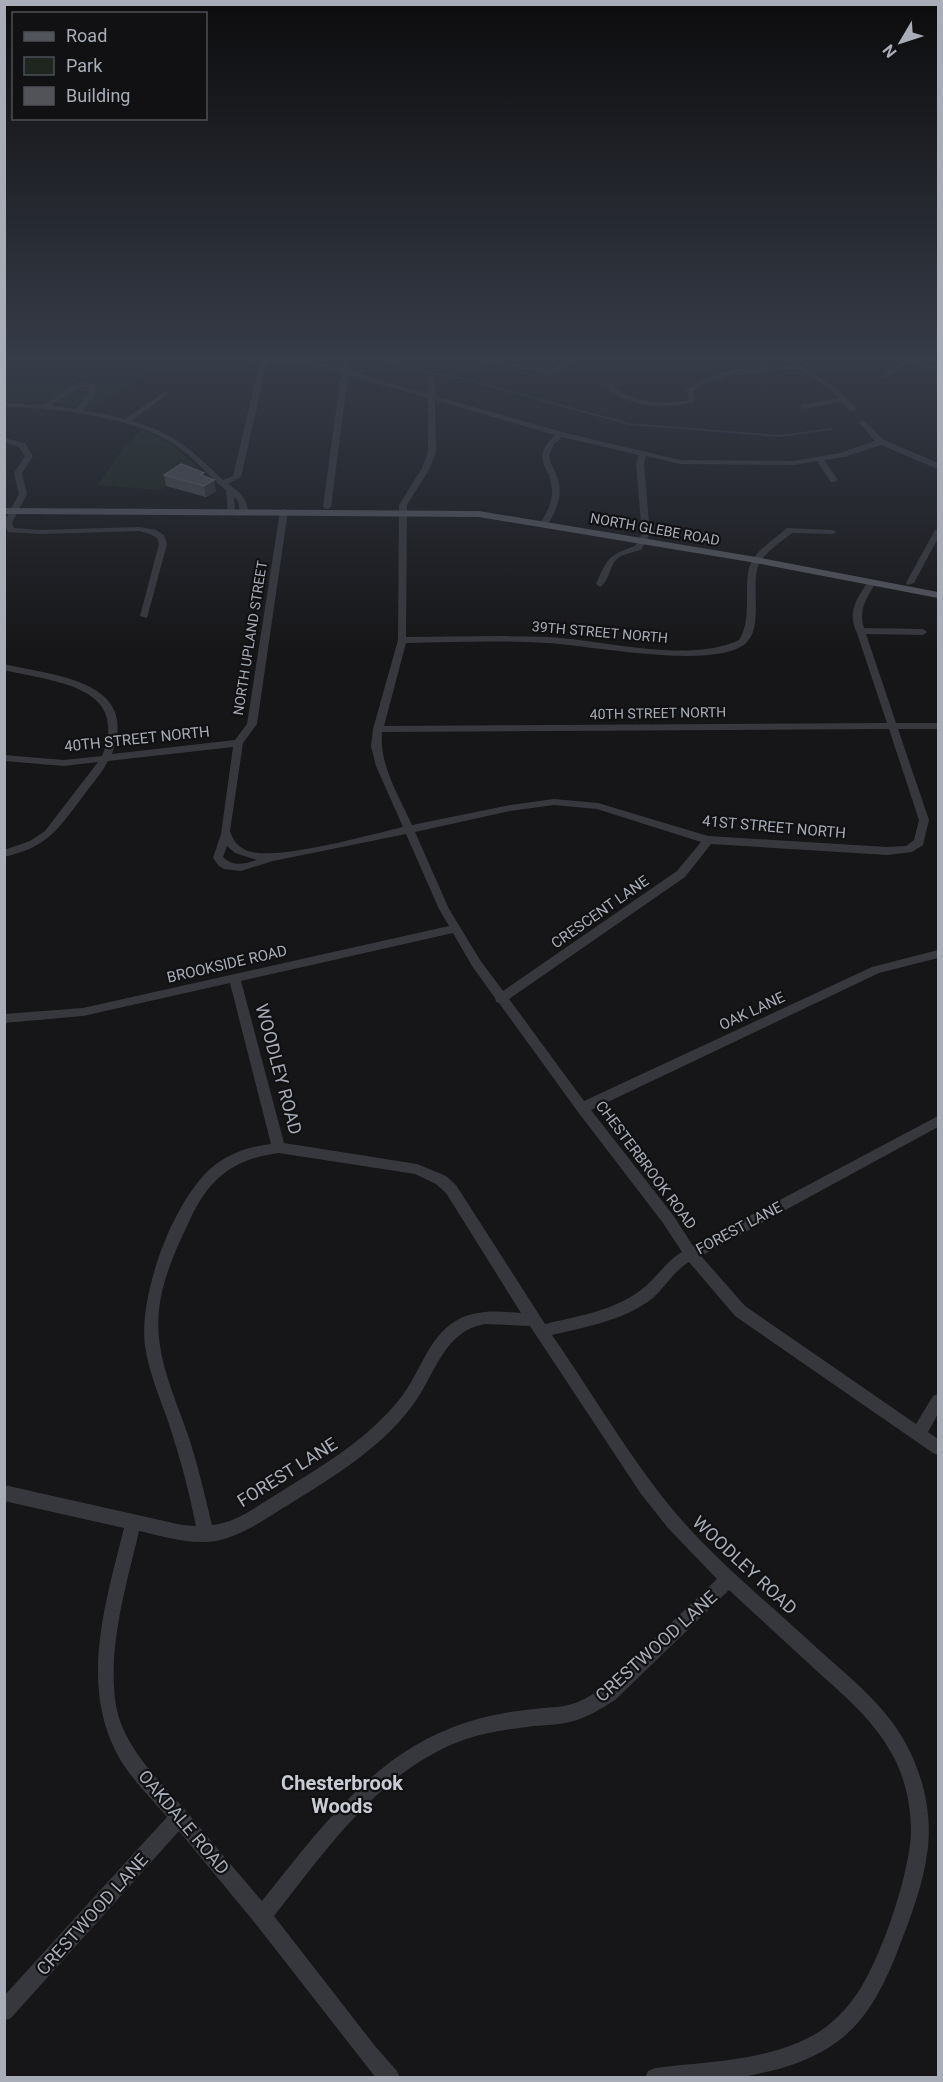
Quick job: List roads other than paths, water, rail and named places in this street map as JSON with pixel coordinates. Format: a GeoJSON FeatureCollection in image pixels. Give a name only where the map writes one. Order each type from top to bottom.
{"type":"FeatureCollection","features":[{"type":"Feature","properties":{"kind":"main road","name":"NORTH GLEBE ROAD"},"geometry":{"type":"LineString","coordinates":[[10,508],[327,507],[472,514],[546,521],[939,589]]}},
{"type":"Feature","properties":{"kind":"main road","name":"NORTH GLEBE ROAD"},"geometry":{"type":"LineString","coordinates":[[244,509],[284,511],[403,509]]}},
{"type":"Feature","properties":{"kind":"main road","name":"NORTH GLEBE ROAD"},"geometry":{"type":"LineString","coordinates":[[759,558],[939,595]]}},
{"type":"Feature","properties":{"kind":"street"},"geometry":{"type":"LineString","coordinates":[[28,457],[18,473],[23,491],[10,508],[8,527],[16,532],[134,529],[157,533],[163,544],[144,616]]}},
{"type":"Feature","properties":{"kind":"street"},"geometry":{"type":"LineString","coordinates":[[194,457],[230,490],[242,497],[244,509]]}},
{"type":"Feature","properties":{"kind":"street"},"geometry":{"type":"LineString","coordinates":[[223,483],[237,477],[242,457]]}},
{"type":"Feature","properties":{"kind":"street"},"geometry":{"type":"LineString","coordinates":[[327,507],[333,457]]}},
{"type":"Feature","properties":{"kind":"street"},"geometry":{"type":"LineString","coordinates":[[403,509],[429,457]]}},
{"type":"Feature","properties":{"kind":"street"},"geometry":{"type":"LineString","coordinates":[[544,457],[556,487],[556,500],[546,521]]}},
{"type":"Feature","properties":{"kind":"street"},"geometry":{"type":"LineString","coordinates":[[600,584],[612,559],[638,548],[644,538],[647,527],[640,464],[642,457]]}},
{"type":"Feature","properties":{"kind":"street"},"geometry":{"type":"LineString","coordinates":[[654,457],[680,462],[794,463],[830,457]]}},
{"type":"Feature","properties":{"kind":"street"},"geometry":{"type":"LineString","coordinates":[[918,457],[939,466]]}},
{"type":"Feature","properties":{"kind":"street"},"geometry":{"type":"LineString","coordinates":[[820,460],[834,480]]}},
{"type":"Feature","properties":{"kind":"street"},"geometry":{"type":"LineString","coordinates":[[230,490],[232,509]]}},
{"type":"Feature","properties":{"kind":"street","name":"CHESTERBROOK ROAD"},"geometry":{"type":"LineString","coordinates":[[403,509],[402,640],[378,729],[376,746],[381,766],[421,860],[455,929],[500,999],[668,1219],[691,1254],[727,1297],[756,1323],[939,1448]]}},
{"type":"Feature","properties":{"kind":"street","name":"NORTH UPLAND STREET"},"geometry":{"type":"LineString","coordinates":[[281,856],[240,868],[225,866],[218,858],[225,835],[238,743],[252,724],[284,511]]}},
{"type":"Feature","properties":{"kind":"street"},"geometry":{"type":"LineString","coordinates":[[759,558],[790,530],[834,532]]}},
{"type":"Feature","properties":{"kind":"street"},"geometry":{"type":"LineString","coordinates":[[910,583],[939,532]]}},
{"type":"Feature","properties":{"kind":"street","name":"39TH STREET NORTH"},"geometry":{"type":"LineString","coordinates":[[402,640],[523,639],[574,641],[635,651],[724,651],[741,643],[749,632],[753,567],[759,558]]}},
{"type":"Feature","properties":{"kind":"street"},"geometry":{"type":"LineString","coordinates":[[872,582],[858,606],[856,617],[891,724]]}},
{"type":"Feature","properties":{"kind":"street"},"geometry":{"type":"LineString","coordinates":[[859,631],[923,632]]}},
{"type":"Feature","properties":{"kind":"street"},"geometry":{"type":"LineString","coordinates":[[4,667],[90,689],[106,702],[113,723],[112,741],[106,759],[50,832],[29,846],[4,854]]}},
{"type":"Feature","properties":{"kind":"street","name":"40TH STREET NORTH"},"geometry":{"type":"LineString","coordinates":[[378,729],[891,724],[939,726]]}},
{"type":"Feature","properties":{"kind":"street","name":"41ST STREET NORTH"},"geometry":{"type":"LineString","coordinates":[[281,856],[510,808],[554,802],[598,806],[708,840],[887,852],[908,849],[920,842],[924,820],[891,724]]}},
{"type":"Feature","properties":{"kind":"street","name":"40TH STREET NORTH"},"geometry":{"type":"LineString","coordinates":[[4,758],[64,763],[238,743]]}},
{"type":"Feature","properties":{"kind":"street"},"geometry":{"type":"LineString","coordinates":[[225,835],[229,842],[241,852],[260,858],[281,856]]}},
{"type":"Feature","properties":{"kind":"street","name":"CRESCENT LANE"},"geometry":{"type":"LineString","coordinates":[[500,999],[681,874],[708,840]]}},
{"type":"Feature","properties":{"kind":"street","name":"BROOKSIDE ROAD"},"geometry":{"type":"LineString","coordinates":[[4,1019],[83,1012],[455,929]]}},
{"type":"Feature","properties":{"kind":"street","name":"OAK LANE"},"geometry":{"type":"LineString","coordinates":[[582,1108],[876,970],[939,954]]}},
{"type":"Feature","properties":{"kind":"street","name":"WOODLEY ROAD"},"geometry":{"type":"LineString","coordinates":[[235,979],[279,1148],[417,1169],[441,1180],[451,1189],[538,1326],[652,1497],[703,1556],[856,1695],[891,1736],[903,1757],[914,1785],[919,1812],[920,1835],[917,1862],[889,1949],[867,1999],[846,2024],[824,2042],[799,2054],[762,2065],[701,2075]]}},
{"type":"Feature","properties":{"kind":"street","name":"FOREST LANE"},"geometry":{"type":"LineString","coordinates":[[4,1493],[183,1533],[206,1534],[224,1531],[244,1523],[343,1463],[368,1442],[408,1399],[437,1350],[448,1335],[459,1326],[484,1318],[538,1326],[605,1315],[625,1307],[660,1283],[680,1260],[939,1121]]}},
{"type":"Feature","properties":{"kind":"street"},"geometry":{"type":"LineString","coordinates":[[206,1534],[192,1470],[160,1383],[154,1360],[152,1316],[157,1284],[165,1260],[193,1198],[206,1179],[233,1159],[265,1149],[279,1148]]}},
{"type":"Feature","properties":{"kind":"street"},"geometry":{"type":"LineString","coordinates":[[918,1434],[939,1401]]}},
{"type":"Feature","properties":{"kind":"street","name":"OAKDALE ROAD"},"geometry":{"type":"LineString","coordinates":[[134,1521],[107,1653],[105,1680],[108,1708],[117,1734],[129,1758],[262,1916],[390,2078]]}},
{"type":"Feature","properties":{"kind":"street","name":"CRESTWOOD LANE"},"geometry":{"type":"LineString","coordinates":[[262,1916],[370,1789],[399,1766],[430,1747],[463,1732],[497,1722],[571,1713],[588,1706],[609,1694],[729,1579]]}},
{"type":"Feature","properties":{"kind":"street","name":"CRESTWOOD LANE"},"geometry":{"type":"LineString","coordinates":[[4,2011],[179,1817]]}},
{"type":"Feature","properties":{"kind":"street"},"geometry":{"type":"LineString","coordinates":[[655,2078],[701,2075]]}},
{"type":"Feature","properties":{"kind":"district","name":"Chesterbrook Woods"},"geometry":{"type":"Point","coordinates":[342,1794]}}]}
